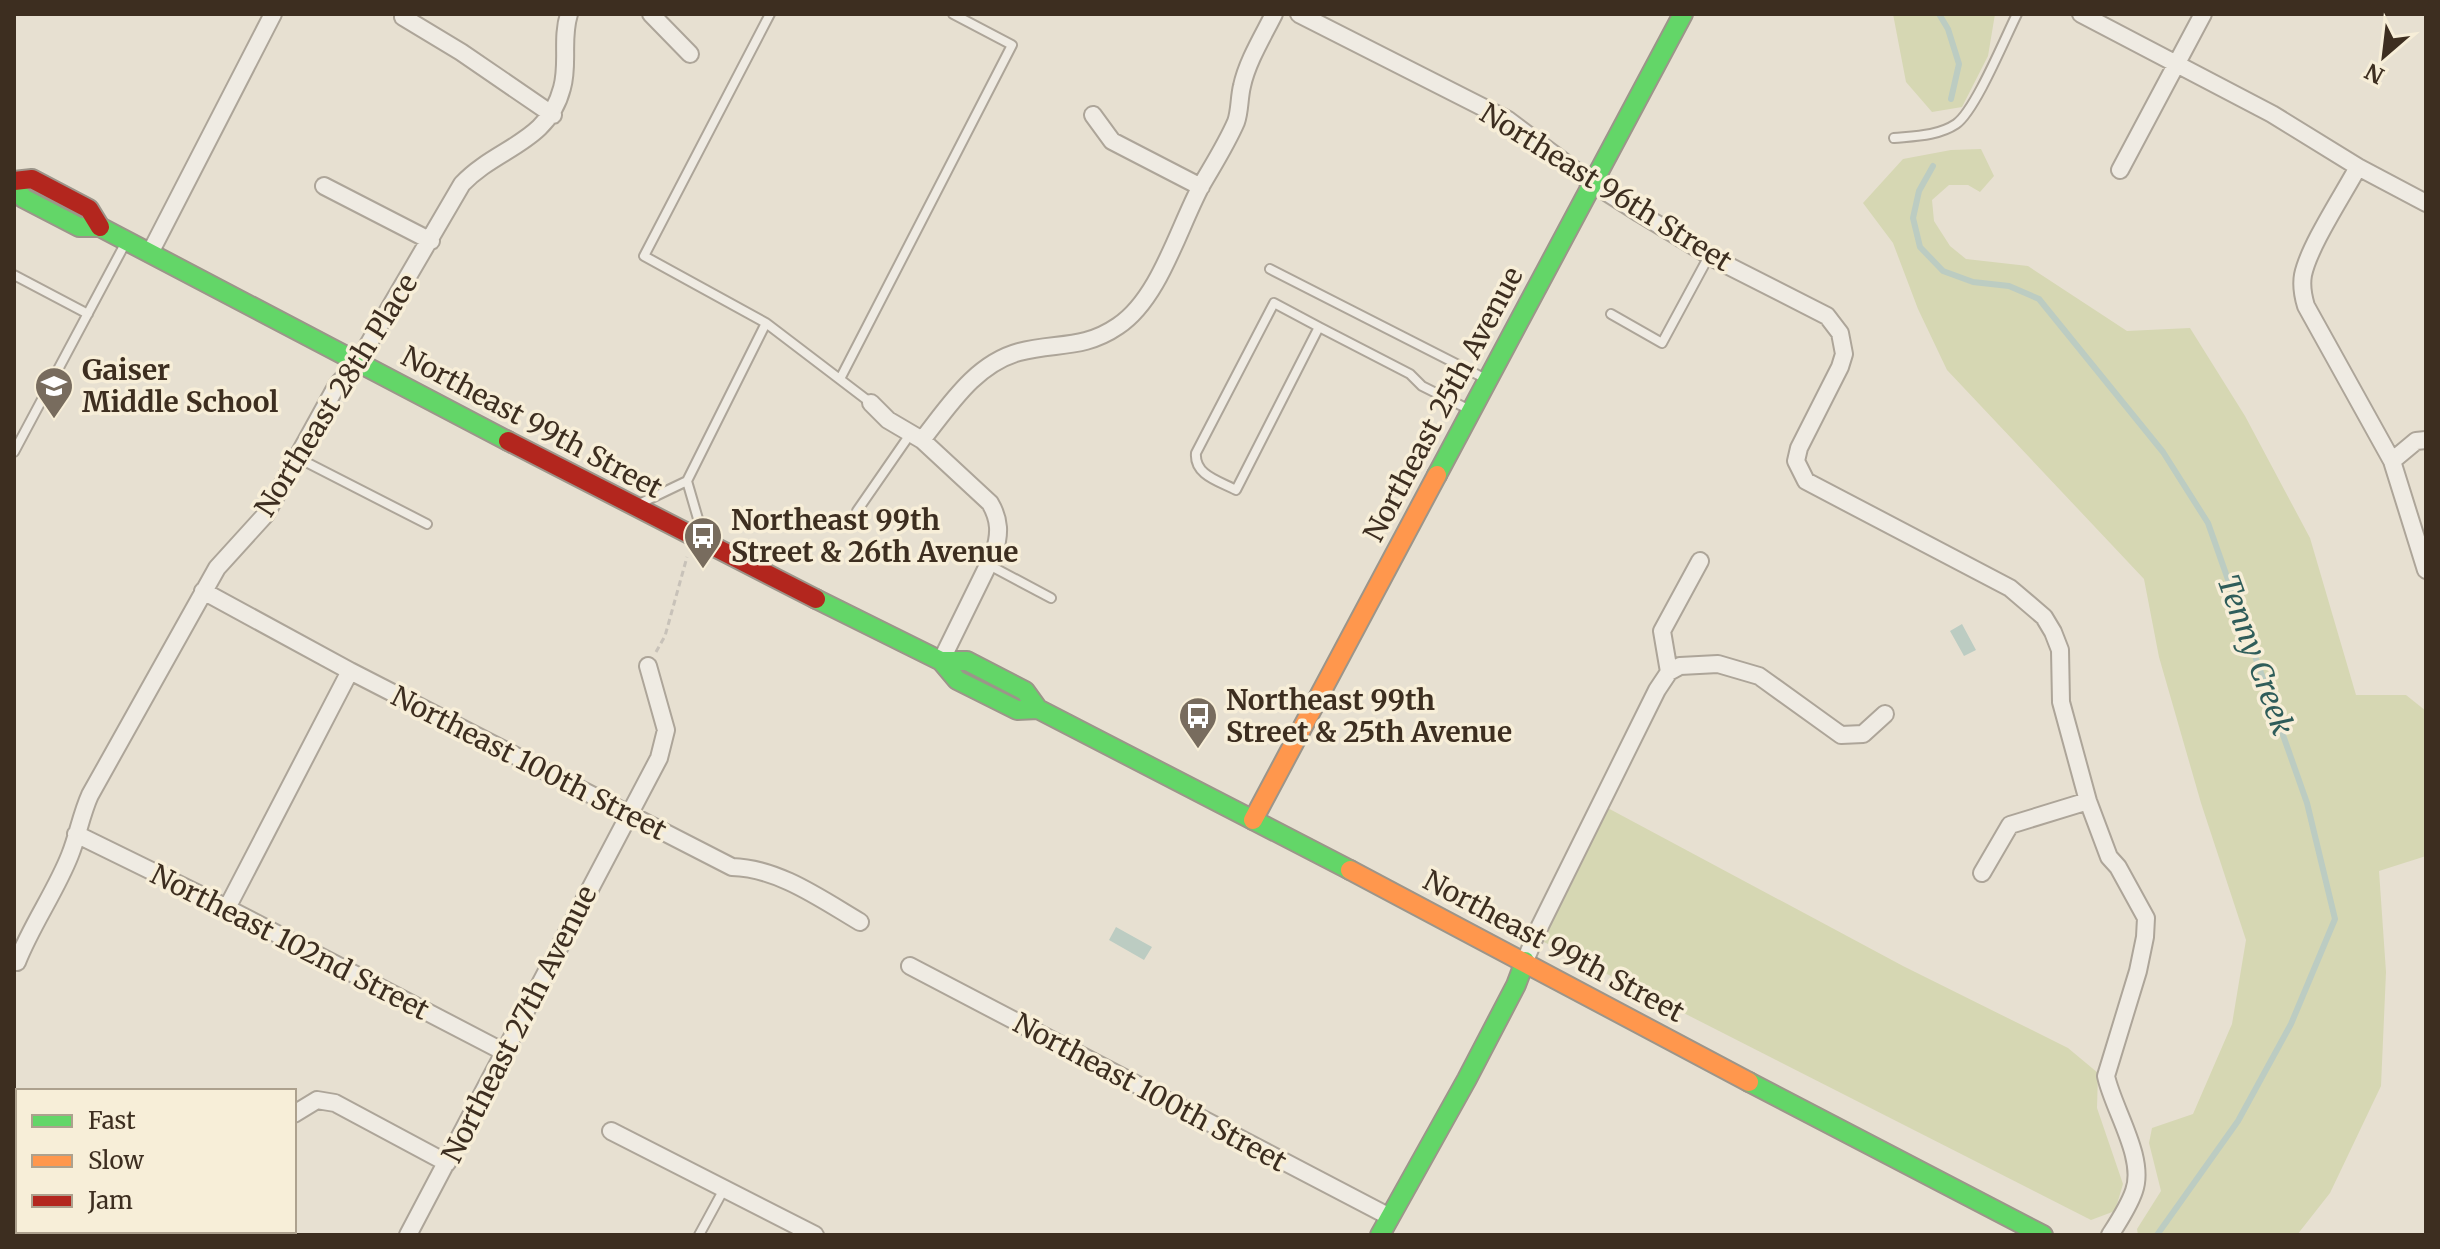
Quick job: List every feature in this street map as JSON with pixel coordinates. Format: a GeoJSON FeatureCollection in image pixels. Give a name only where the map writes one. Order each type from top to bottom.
{"type":"FeatureCollection","features":[{"type":"Feature","properties":{"kind":"main road","name":"Northeast 25th Avenue"},"geometry":{"type":"LineString","coordinates":[[1253,820],[1683,14]]}},
{"type":"Feature","properties":{"kind":"main road","name":"Northeast 99th Street"},"geometry":{"type":"LineString","coordinates":[[14,182],[32,179],[89,209],[100,227],[846,616],[941,661],[967,661],[1025,691],[1038,709],[1525,961],[2043,1235]]}},
{"type":"Feature","properties":{"kind":"main road"},"geometry":{"type":"LineString","coordinates":[[1380,1235],[1467,1079],[1516,985],[1525,961]]}},
{"type":"Feature","properties":{"kind":"street"},"geometry":{"type":"LineString","coordinates":[[150,253],[273,14]]}},
{"type":"Feature","properties":{"kind":"street"},"geometry":{"type":"LineString","coordinates":[[403,17],[461,52],[553,115],[564,83],[564,34],[569,14]]}},
{"type":"Feature","properties":{"kind":"street"},"geometry":{"type":"LineString","coordinates":[[651,14],[690,54]]}},
{"type":"Feature","properties":{"kind":"street"},"geometry":{"type":"LineString","coordinates":[[916,437],[963,388],[1002,358],[1022,351],[1073,346],[1097,338],[1120,325],[1137,309],[1225,147],[1238,117],[1242,84],[1274,14]]}},
{"type":"Feature","properties":{"kind":"street","name":"Northeast 96th Street"},"geometry":{"type":"LineString","coordinates":[[1299,14],[1508,120],[1592,183],[1709,255],[1827,316],[1840,333],[1844,354],[1799,448],[1796,461],[1806,481],[2010,588],[2044,617],[2060,650],[2061,702],[2088,801]]}},
{"type":"Feature","properties":{"kind":"street"},"geometry":{"type":"LineString","coordinates":[[2081,14],[2272,114],[2358,167],[2426,203]]}},
{"type":"Feature","properties":{"kind":"street"},"geometry":{"type":"LineString","coordinates":[[2120,170],[2203,14]]}},
{"type":"Feature","properties":{"kind":"street","name":"Northeast 28th Place"},"geometry":{"type":"LineString","coordinates":[[17,962],[28,933],[70,855],[90,795],[217,568],[266,514],[337,385],[358,362],[462,184],[475,170],[531,136],[553,115]]}},
{"type":"Feature","properties":{"kind":"street"},"geometry":{"type":"LineString","coordinates":[[1093,115],[1112,141],[1201,187]]}},
{"type":"Feature","properties":{"kind":"street"},"geometry":{"type":"LineString","coordinates":[[2358,167],[2309,258],[2302,291],[2306,306],[2392,461],[2426,570]]}},
{"type":"Feature","properties":{"kind":"street"},"geometry":{"type":"LineString","coordinates":[[324,186],[431,241]]}},
{"type":"Feature","properties":{"kind":"street"},"geometry":{"type":"LineString","coordinates":[[871,403],[888,420],[916,437],[990,503],[999,521],[998,540],[989,565],[941,661]]}},
{"type":"Feature","properties":{"kind":"street"},"geometry":{"type":"LineString","coordinates":[[2392,461],[2416,441],[2426,440]]}},
{"type":"Feature","properties":{"kind":"street"},"geometry":{"type":"LineString","coordinates":[[1669,672],[1662,631],[1700,561]]}},
{"type":"Feature","properties":{"kind":"street","name":"Northeast 100th Street"},"geometry":{"type":"LineString","coordinates":[[203,591],[350,671],[732,867],[752,867],[805,890],[860,922]]}},
{"type":"Feature","properties":{"kind":"street"},"geometry":{"type":"LineString","coordinates":[[1525,961],[1657,690],[1669,672],[1680,666],[1718,664],[1759,676],[1841,735],[1863,734],[1885,714]]}},
{"type":"Feature","properties":{"kind":"street","name":"Northeast 27th Avenue"},"geometry":{"type":"LineString","coordinates":[[408,1235],[659,758],[666,730],[648,666]]}},
{"type":"Feature","properties":{"kind":"street"},"geometry":{"type":"LineString","coordinates":[[227,908],[350,671]]}},
{"type":"Feature","properties":{"kind":"street"},"geometry":{"type":"LineString","coordinates":[[1982,873],[2010,825],[2088,801],[2109,857],[2129,885],[2146,918],[2138,971],[2106,1076],[2136,1165],[2135,1190],[2110,1235]]}},
{"type":"Feature","properties":{"kind":"street","name":"Northeast 102nd Street"},"geometry":{"type":"LineString","coordinates":[[76,834],[227,908],[504,1052]]}},
{"type":"Feature","properties":{"kind":"street","name":"Northeast 100th Street"},"geometry":{"type":"LineString","coordinates":[[910,966],[1390,1217]]}},
{"type":"Feature","properties":{"kind":"street"},"geometry":{"type":"LineString","coordinates":[[296,1113],[317,1100],[335,1103],[447,1163]]}},
{"type":"Feature","properties":{"kind":"street"},"geometry":{"type":"LineString","coordinates":[[611,1131],[815,1235]]}},
{"type":"Feature","properties":{"kind":"lane"},"geometry":{"type":"LineString","coordinates":[[770,14],[644,256],[766,323],[871,403]]}},
{"type":"Feature","properties":{"kind":"lane"},"geometry":{"type":"LineString","coordinates":[[840,379],[1012,45],[953,14]]}},
{"type":"Feature","properties":{"kind":"lane"},"geometry":{"type":"LineString","coordinates":[[1894,138],[1934,134],[1958,123],[2017,14]]}},
{"type":"Feature","properties":{"kind":"lane"},"geometry":{"type":"LineString","coordinates":[[14,452],[127,241]]}},
{"type":"Feature","properties":{"kind":"lane"},"geometry":{"type":"LineString","coordinates":[[1611,314],[1662,343],[1709,255]]}},
{"type":"Feature","properties":{"kind":"lane"},"geometry":{"type":"LineString","coordinates":[[1270,269],[1487,380]]}},
{"type":"Feature","properties":{"kind":"lane"},"geometry":{"type":"LineString","coordinates":[[14,275],[88,314]]}},
{"type":"Feature","properties":{"kind":"lane"},"geometry":{"type":"LineString","coordinates":[[1319,327],[1236,490],[1202,473],[1195,462],[1196,453],[1274,303],[1410,374],[1422,386],[1471,410]]}},
{"type":"Feature","properties":{"kind":"lane"},"geometry":{"type":"LineString","coordinates":[[633,506],[687,481],[766,323]]}},
{"type":"Feature","properties":{"kind":"lane"},"geometry":{"type":"LineString","coordinates":[[857,511],[916,437]]}},
{"type":"Feature","properties":{"kind":"lane"},"geometry":{"type":"LineString","coordinates":[[298,458],[427,524]]}},
{"type":"Feature","properties":{"kind":"lane"},"geometry":{"type":"LineString","coordinates":[[687,481],[700,541]]}},
{"type":"Feature","properties":{"kind":"lane"},"geometry":{"type":"LineString","coordinates":[[989,565],[1051,598]]}},
{"type":"Feature","properties":{"kind":"lane"},"geometry":{"type":"LineString","coordinates":[[699,1235],[724,1188]]}},
{"type":"Feature","properties":{"kind":"path"},"geometry":{"type":"LineString","coordinates":[[648,666],[665,636],[700,541]]}},
{"type":"Feature","properties":{"kind":"green space"},"geometry":{"type":"Polygon","coordinates":[[[1893,14],[1995,14],[1988,56],[1962,107],[1932,112],[1906,82],[1893,14]]]}},
{"type":"Feature","properties":{"kind":"green space"},"geometry":{"type":"Polygon","coordinates":[[[1981,149],[1994,176],[1980,192],[1968,185],[1949,185],[1932,200],[1934,221],[1950,246],[1966,259],[2028,266],[2127,331],[2190,328],[2245,416],[2310,538],[2356,695],[2406,695],[2426,711],[2426,856],[2379,871],[2386,972],[2381,1086],[2330,1193],[2297,1235],[2138,1235],[2137,1229],[2161,1191],[2149,1143],[2152,1128],[2193,1114],[2232,1024],[2246,940],[2201,803],[2159,657],[2144,579],[1947,370],[1918,309],[1893,243],[1863,203],[1903,159],[1951,150],[1981,149]]]}},
{"type":"Feature","properties":{"kind":"green space"},"geometry":{"type":"Polygon","coordinates":[[[1604,806],[1903,966],[2068,1048],[2098,1073],[2097,1108],[2123,1184],[2115,1211],[2091,1220],[1542,941],[1604,806]]]}},
{"type":"Feature","properties":{"kind":"shaded area"},"geometry":{"type":"Polygon","coordinates":[[[1962,624],[1976,650],[1964,656],[1950,631],[1962,624]]]}},
{"type":"Feature","properties":{"kind":"shaded area"},"geometry":{"type":"Polygon","coordinates":[[[1116,927],[1152,947],[1144,960],[1109,940],[1116,927]]]}},
{"type":"Feature","properties":{"kind":"waterway","name":"Tenny Creek"},"geometry":{"type":"LineString","coordinates":[[1939,14],[1948,29],[1959,64],[1951,99]]}},
{"type":"Feature","properties":{"kind":"waterway","name":"Tenny Creek"},"geometry":{"type":"LineString","coordinates":[[1933,166],[1919,191],[1913,218],[1920,247],[1943,271],[1973,282],[2009,286],[2039,299],[2163,452],[2208,523],[2307,803],[2335,919],[2291,1024],[2238,1121],[2157,1235]]}},
{"type":"Feature","properties":{"kind":"traffic: fast"},"geometry":{"type":"LineString","coordinates":[[1437,475],[1683,14]]}},
{"type":"Feature","properties":{"kind":"traffic: fast"},"geometry":{"type":"LineString","coordinates":[[14,184],[23,198],[79,227],[100,227],[508,441]]}},
{"type":"Feature","properties":{"kind":"traffic: fast"},"geometry":{"type":"LineString","coordinates":[[816,599],[941,661],[957,680],[1017,710],[1038,709],[1350,870]]}},
{"type":"Feature","properties":{"kind":"traffic: fast"},"geometry":{"type":"LineString","coordinates":[[941,661],[967,661],[1025,691],[1038,709]]}},
{"type":"Feature","properties":{"kind":"traffic: fast"},"geometry":{"type":"LineString","coordinates":[[1380,1235],[1467,1079],[1516,985],[1525,961]]}},
{"type":"Feature","properties":{"kind":"traffic: fast"},"geometry":{"type":"LineString","coordinates":[[1749,1082],[2043,1235]]}},
{"type":"Feature","properties":{"kind":"traffic: slow"},"geometry":{"type":"LineString","coordinates":[[1253,820],[1437,475]]}},
{"type":"Feature","properties":{"kind":"traffic: slow"},"geometry":{"type":"LineString","coordinates":[[1350,870],[1749,1082]]}},
{"type":"Feature","properties":{"kind":"traffic: jam"},"geometry":{"type":"LineString","coordinates":[[14,181],[32,179],[89,209],[100,227]]}},
{"type":"Feature","properties":{"kind":"traffic: jam"},"geometry":{"type":"LineString","coordinates":[[508,441],[816,599]]}},
{"type":"Feature","properties":{"kind":"place","name":"Gaiser Middle School"},"geometry":{"type":"Point","coordinates":[54,420]}},
{"type":"Feature","properties":{"kind":"place","name":"Northeast 99th Street & 26th Avenue"},"geometry":{"type":"Point","coordinates":[703,570]}},
{"type":"Feature","properties":{"kind":"place","name":"Northeast 99th Street & 25th Avenue"},"geometry":{"type":"Point","coordinates":[1198,750]}}]}
